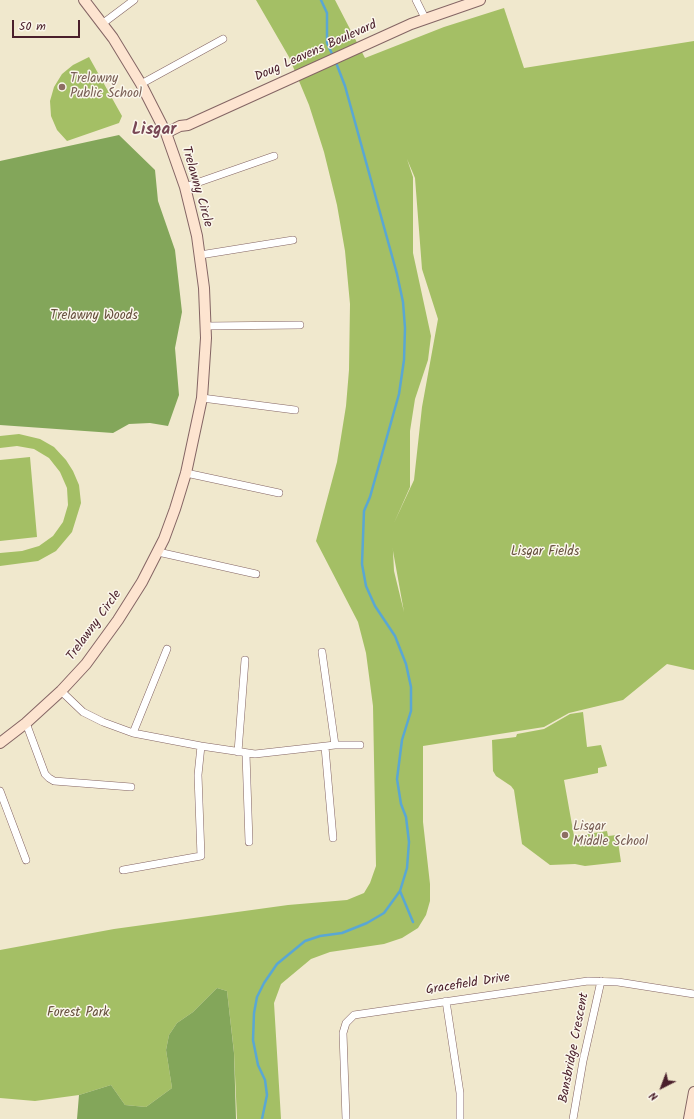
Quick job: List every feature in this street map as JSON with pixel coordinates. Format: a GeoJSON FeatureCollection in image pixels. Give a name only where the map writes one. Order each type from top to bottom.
{"type":"FeatureCollection","features":[{"type":"Feature","properties":{"kind":"street","name":"Trelawny Circle"},"geometry":{"type":"LineString","coordinates":[[0,743],[26,723],[61,691],[86,664],[108,634],[138,588],[158,552],[171,522],[186,473],[202,398],[206,326],[200,255],[185,186],[166,133],[142,84],[84,0]]}},
{"type":"Feature","properties":{"kind":"street"},"geometry":{"type":"LineString","coordinates":[[102,24],[134,0]]}},
{"type":"Feature","properties":{"kind":"street"},"geometry":{"type":"LineString","coordinates":[[416,0],[425,18]]}},
{"type":"Feature","properties":{"kind":"street","name":"Doug Leavens Boulevard"},"geometry":{"type":"LineString","coordinates":[[166,133],[180,126],[188,125],[311,68],[425,18],[480,0]]}},
{"type":"Feature","properties":{"kind":"street"},"geometry":{"type":"LineString","coordinates":[[142,84],[223,39]]}},
{"type":"Feature","properties":{"kind":"street"},"geometry":{"type":"LineString","coordinates":[[185,186],[274,156]]}},
{"type":"Feature","properties":{"kind":"street"},"geometry":{"type":"LineString","coordinates":[[200,255],[293,240]]}},
{"type":"Feature","properties":{"kind":"street"},"geometry":{"type":"LineString","coordinates":[[206,326],[300,325]]}},
{"type":"Feature","properties":{"kind":"street"},"geometry":{"type":"LineString","coordinates":[[202,398],[295,410]]}},
{"type":"Feature","properties":{"kind":"street"},"geometry":{"type":"LineString","coordinates":[[186,473],[279,493]]}},
{"type":"Feature","properties":{"kind":"street"},"geometry":{"type":"LineString","coordinates":[[158,552],[256,574]]}},
{"type":"Feature","properties":{"kind":"street"},"geometry":{"type":"LineString","coordinates":[[133,733],[167,649]]}},
{"type":"Feature","properties":{"kind":"street"},"geometry":{"type":"LineString","coordinates":[[322,652],[335,745]]}},
{"type":"Feature","properties":{"kind":"street"},"geometry":{"type":"LineString","coordinates":[[238,752],[245,660]]}},
{"type":"Feature","properties":{"kind":"street"},"geometry":{"type":"LineString","coordinates":[[61,691],[74,705],[89,715],[133,733],[201,746],[254,754],[335,745],[360,745]]}},
{"type":"Feature","properties":{"kind":"street"},"geometry":{"type":"LineString","coordinates":[[26,723],[45,774],[48,778],[54,781],[132,787]]}},
{"type":"Feature","properties":{"kind":"street"},"geometry":{"type":"LineString","coordinates":[[123,870],[202,856],[198,775],[201,746]]}},
{"type":"Feature","properties":{"kind":"street"},"geometry":{"type":"LineString","coordinates":[[325,747],[333,838]]}},
{"type":"Feature","properties":{"kind":"street"},"geometry":{"type":"LineString","coordinates":[[246,754],[249,842]]}},
{"type":"Feature","properties":{"kind":"street"},"geometry":{"type":"LineString","coordinates":[[0,791],[26,860]]}},
{"type":"Feature","properties":{"kind":"street","name":"Bansbridge Crescent"},"geometry":{"type":"LineString","coordinates":[[574,1119],[583,1061],[601,981]]}},
{"type":"Feature","properties":{"kind":"street","name":"Gracefield Drive"},"geometry":{"type":"LineString","coordinates":[[346,1119],[343,1033],[346,1023],[354,1015],[575,982],[618,982],[694,994]]}},
{"type":"Feature","properties":{"kind":"street"},"geometry":{"type":"LineString","coordinates":[[446,1001],[460,1093],[460,1119]]}},
{"type":"Feature","properties":{"kind":"street"},"geometry":{"type":"LineString","coordinates":[[689,1119],[694,1092]]}},
{"type":"Feature","properties":{"kind":"green space","name":"Lisgar Fields"},"geometry":{"type":"Polygon","coordinates":[[[256,0],[335,0],[365,58],[444,27],[504,8],[524,68],[694,41],[694,670],[667,664],[623,700],[569,713],[544,727],[423,746],[423,822],[430,884],[430,901],[426,915],[418,928],[402,938],[384,944],[330,952],[311,959],[281,984],[274,1003],[281,1119],[237,1119],[234,1052],[227,991],[217,988],[193,1012],[177,1023],[169,1035],[166,1050],[172,1088],[146,1107],[125,1105],[111,1085],[79,1095],[35,1101],[0,1098],[0,950],[114,929],[288,905],[347,900],[364,893],[370,883],[376,866],[373,706],[366,653],[358,622],[316,541],[337,462],[346,406],[349,370],[350,304],[345,251],[337,205],[324,152],[309,105],[289,57],[256,0]],[[407,159],[413,177],[413,253],[431,336],[428,360],[415,399],[410,431],[410,487],[394,523],[414,480],[422,407],[438,319],[422,269],[415,178],[407,159]],[[392,532],[394,571],[404,612],[393,551],[392,532]]]}},
{"type":"Feature","properties":{"kind":"green space"},"geometry":{"type":"Polygon","coordinates":[[[89,57],[122,116],[119,123],[67,141],[57,130],[51,116],[50,101],[54,87],[62,74],[73,65],[89,57]]]}},
{"type":"Feature","properties":{"kind":"green space","name":"Trelawny Woods"},"geometry":{"type":"Polygon","coordinates":[[[119,135],[155,170],[158,201],[175,250],[182,312],[175,348],[179,395],[168,426],[150,423],[129,424],[113,433],[0,425],[0,161],[119,135]]]}},
{"type":"Feature","properties":{"kind":"green space"},"geometry":{"type":"Polygon","coordinates":[[[19,434],[40,439],[54,447],[66,460],[79,485],[81,503],[72,532],[56,551],[38,561],[0,566],[0,553],[22,551],[39,546],[53,536],[63,522],[68,505],[67,488],[60,472],[49,458],[34,449],[17,446],[0,448],[0,436],[19,434]]]}},
{"type":"Feature","properties":{"kind":"green space"},"geometry":{"type":"Polygon","coordinates":[[[30,457],[37,537],[0,541],[0,460],[30,457]]]}},
{"type":"Feature","properties":{"kind":"green space"},"geometry":{"type":"Polygon","coordinates":[[[583,712],[587,747],[601,745],[607,766],[598,768],[598,773],[564,780],[574,836],[607,831],[608,836],[617,835],[621,862],[585,866],[575,864],[550,865],[522,844],[514,790],[511,786],[496,776],[493,771],[492,740],[516,737],[517,734],[544,729],[570,714],[583,712]]]}},
{"type":"Feature","properties":{"kind":"green space"},"geometry":{"type":"Polygon","coordinates":[[[217,988],[227,991],[234,1053],[236,1119],[77,1119],[79,1095],[111,1085],[125,1105],[146,1107],[172,1088],[166,1050],[169,1035],[177,1023],[193,1012],[217,988]]]}},
{"type":"Feature","properties":{"kind":"waterway"},"geometry":{"type":"LineString","coordinates":[[321,0],[327,13],[327,43],[333,56]]}},
{"type":"Feature","properties":{"kind":"waterway"},"geometry":{"type":"LineString","coordinates":[[262,1119],[267,1095],[265,1080],[258,1065],[253,1040],[254,1013],[257,997],[264,983],[277,964],[305,941],[320,936],[342,933],[367,923],[384,913],[400,891],[407,868],[409,842],[406,817],[401,804],[397,779],[402,740],[411,711],[411,687],[406,664],[395,636],[375,606],[366,586],[362,564],[364,511],[370,497],[399,394],[404,360],[405,328],[403,302],[397,274],[345,86],[335,60]]}},
{"type":"Feature","properties":{"kind":"waterway"},"geometry":{"type":"LineString","coordinates":[[400,891],[413,922]]}},
{"type":"Feature","properties":{"kind":"place","name":"Trelawny Public School"},"geometry":{"type":"Point","coordinates":[62,87]}},
{"type":"Feature","properties":{"kind":"place","name":"Lisgar Middle School"},"geometry":{"type":"Point","coordinates":[565,835]}},
{"type":"Feature","properties":{"kind":"district","name":"Lisgar"},"geometry":{"type":"Point","coordinates":[154,131]}},
{"type":"Feature","properties":{"kind":"park label","name":"Forest Park"},"geometry":{"type":"Point","coordinates":[78,1014]}}]}
